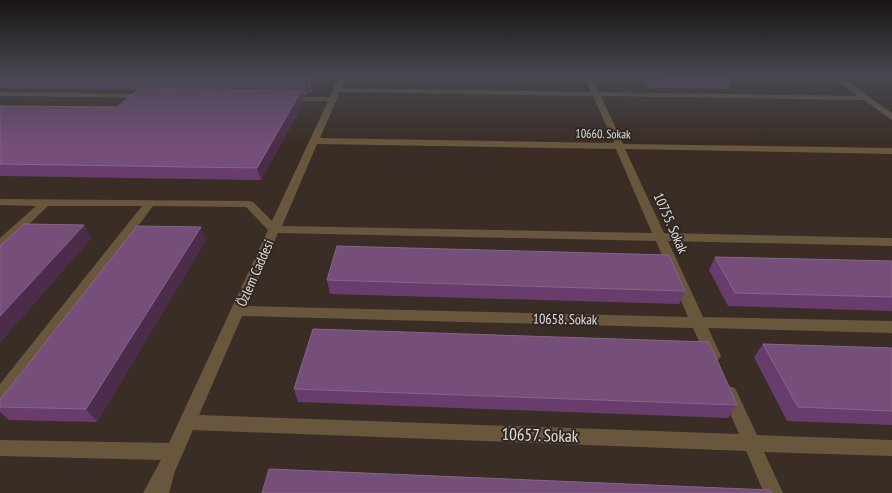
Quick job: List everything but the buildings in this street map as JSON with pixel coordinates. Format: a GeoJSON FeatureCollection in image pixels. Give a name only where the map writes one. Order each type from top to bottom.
{"type":"FeatureCollection","features":[{"type":"Feature","properties":{"kind":"street","name":"Özlem Caddesi"},"geometry":{"type":"LineString","coordinates":[[152,493],[166,470],[333,99]]}},
{"type":"Feature","properties":{"kind":"street","name":"10755. Sokak"},"geometry":{"type":"LineString","coordinates":[[598,99],[717,365]]}},
{"type":"Feature","properties":{"kind":"street"},"geometry":{"type":"LineString","coordinates":[[867,99],[892,117]]}},
{"type":"Feature","properties":{"kind":"street","name":"10660. Sokak"},"geometry":{"type":"LineString","coordinates":[[314,142],[892,151]]}},
{"type":"Feature","properties":{"kind":"street"},"geometry":{"type":"LineString","coordinates":[[0,202],[249,204],[274,229],[892,242]]}},
{"type":"Feature","properties":{"kind":"street"},"geometry":{"type":"LineString","coordinates":[[0,245],[46,202]]}},
{"type":"Feature","properties":{"kind":"street"},"geometry":{"type":"LineString","coordinates":[[0,396],[150,203]]}},
{"type":"Feature","properties":{"kind":"street","name":"10658. Sokak"},"geometry":{"type":"LineString","coordinates":[[238,311],[892,327]]}},
{"type":"Feature","properties":{"kind":"street"},"geometry":{"type":"LineString","coordinates":[[723,379],[774,493]]}},
{"type":"Feature","properties":{"kind":"street","name":"10657. Sokak"},"geometry":{"type":"LineString","coordinates":[[188,422],[892,448]]}},
{"type":"Feature","properties":{"kind":"street"},"geometry":{"type":"LineString","coordinates":[[0,448],[174,452]]}},
{"type":"Feature","properties":{"kind":"street","name":"Özlem Caddesi"},"geometry":{"type":"LineString","coordinates":[[160,493],[166,470]]}},
{"type":"Feature","properties":{"kind":"shaded area"},"geometry":{"type":"Polygon","coordinates":[[[0,99],[892,99],[892,493],[0,493],[0,99]]]}}]}
